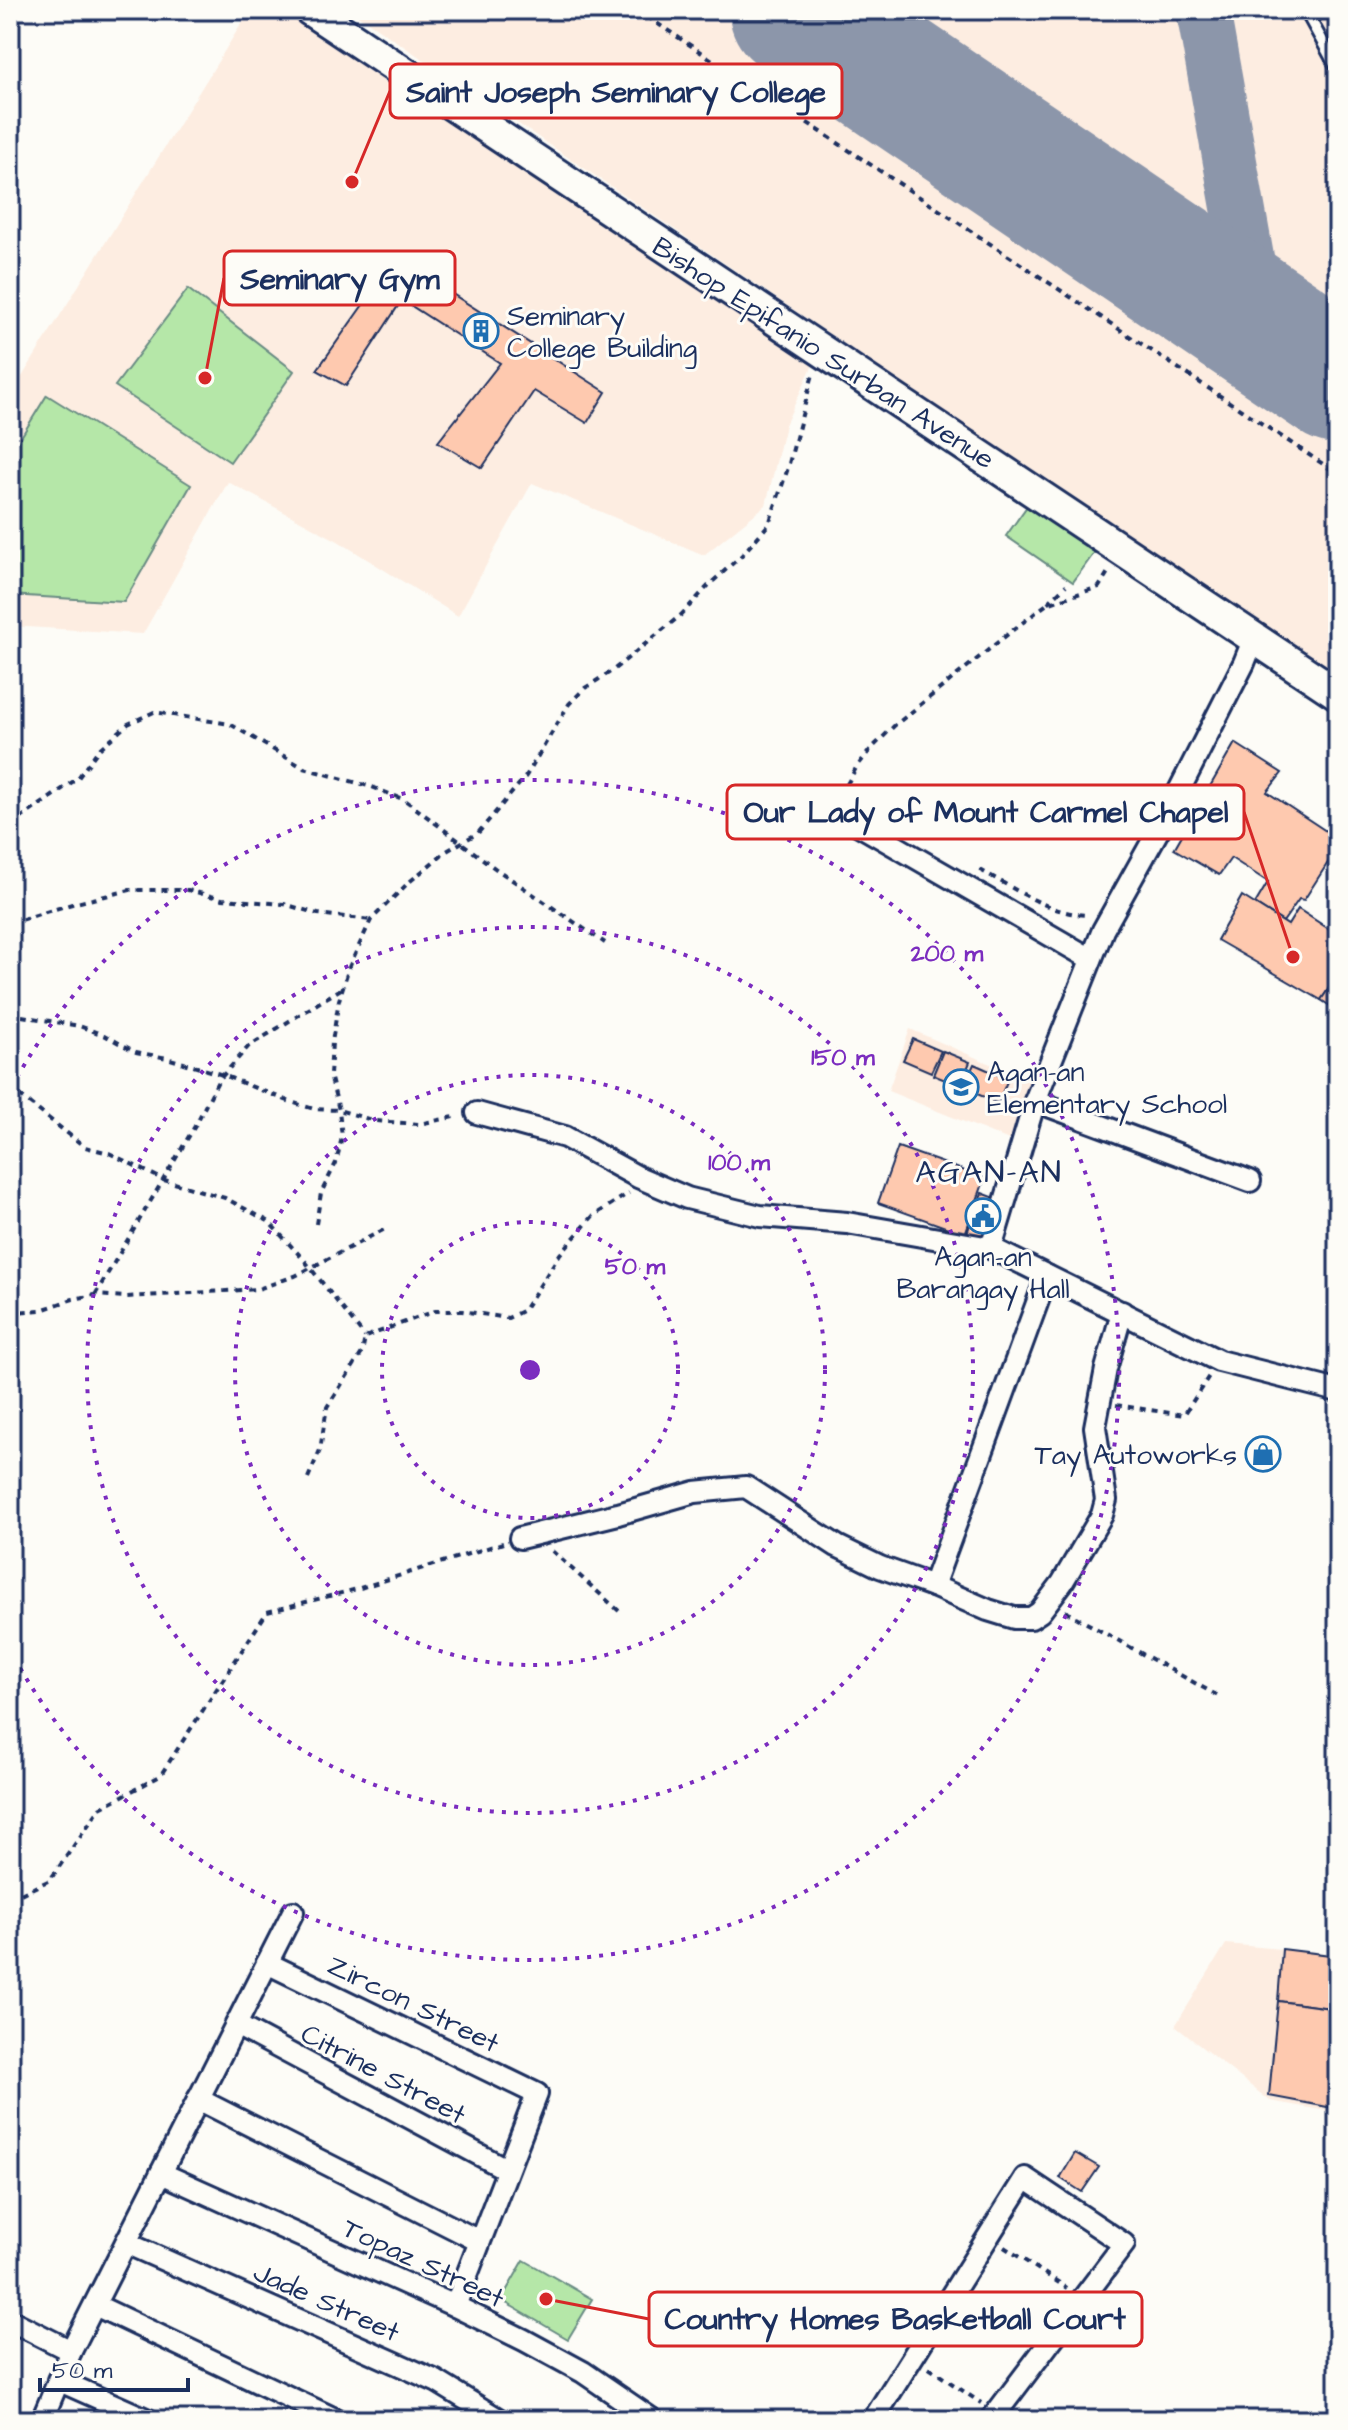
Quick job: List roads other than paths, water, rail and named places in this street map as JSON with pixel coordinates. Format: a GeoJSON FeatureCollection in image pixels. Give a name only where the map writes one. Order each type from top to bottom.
{"type":"FeatureCollection","features":[{"type":"Feature","properties":{"kind":"street","name":"Bishop Epifanio Surban Avenue"},"geometry":{"type":"LineString","coordinates":[[310,10],[1338,694]]}},
{"type":"Feature","properties":{"kind":"street"},"geometry":{"type":"LineString","coordinates":[[991,1248],[1035,1101],[1091,959],[1244,663],[1254,638]]}},
{"type":"Feature","properties":{"kind":"street"},"geometry":{"type":"LineString","coordinates":[[833,810],[1091,959]]}},
{"type":"Feature","properties":{"kind":"street"},"geometry":{"type":"LineString","coordinates":[[1035,1101],[1250,1181]]}},
{"type":"Feature","properties":{"kind":"street"},"geometry":{"type":"LineString","coordinates":[[477,1113],[565,1137],[687,1198],[760,1216],[847,1223],[991,1248],[1219,1361],[1338,1391]]}},
{"type":"Feature","properties":{"kind":"street"},"geometry":{"type":"LineString","coordinates":[[933,1586],[1047,1276]]}},
{"type":"Feature","properties":{"kind":"street"},"geometry":{"type":"LineString","coordinates":[[520,1538],[695,1492],[746,1487],[837,1546],[880,1567],[988,1610],[1014,1618],[1031,1618],[1062,1583],[1102,1515],[1106,1500],[1095,1427],[1106,1369],[1122,1312]]}},
{"type":"Feature","properties":{"kind":"street"},"geometry":{"type":"LineString","coordinates":[[42,2420],[71,2351],[293,1912]]}},
{"type":"Feature","properties":{"kind":"street","name":"Zircon Street"},"geometry":{"type":"LineString","coordinates":[[267,1963],[537,2094],[506,2169]]}},
{"type":"Feature","properties":{"kind":"street","name":"Citrine Street"},"geometry":{"type":"LineString","coordinates":[[236,2025],[506,2169]]}},
{"type":"Feature","properties":{"kind":"street"},"geometry":{"type":"LineString","coordinates":[[198,2099],[479,2241]]}},
{"type":"Feature","properties":{"kind":"street"},"geometry":{"type":"LineString","coordinates":[[455,2306],[506,2169]]}},
{"type":"Feature","properties":{"kind":"street","name":"Topaz Street"},"geometry":{"type":"LineString","coordinates":[[161,2173],[455,2306],[583,2372],[653,2420]]}},
{"type":"Feature","properties":{"kind":"street"},"geometry":{"type":"LineString","coordinates":[[873,2420],[1025,2178],[1124,2244],[994,2416]]}},
{"type":"Feature","properties":{"kind":"street","name":"Jade Street"},"geometry":{"type":"LineString","coordinates":[[126,2243],[436,2381],[500,2420]]}},
{"type":"Feature","properties":{"kind":"street"},"geometry":{"type":"LineString","coordinates":[[95,2305],[337,2420]]}},
{"type":"Feature","properties":{"kind":"street"},"geometry":{"type":"LineString","coordinates":[[10,2320],[71,2351]]}},
{"type":"Feature","properties":{"kind":"street"},"geometry":{"type":"LineString","coordinates":[[58,2380],[148,2420]]}},
{"type":"Feature","properties":{"kind":"lane"},"geometry":{"type":"LineString","coordinates":[[1305,10],[1338,70]]}},
{"type":"Feature","properties":{"kind":"place","name":"Saint Joseph Seminary College"},"geometry":{"type":"Point","coordinates":[352,182]}},
{"type":"Feature","properties":{"kind":"place","name":"Seminary College Building"},"geometry":{"type":"Point","coordinates":[481,331]}},
{"type":"Feature","properties":{"kind":"place","name":"Seminary Gym"},"geometry":{"type":"Point","coordinates":[205,378]}},
{"type":"Feature","properties":{"kind":"place","name":"Our Lady of Mount Carmel Chapel"},"geometry":{"type":"Point","coordinates":[1293,957]}},
{"type":"Feature","properties":{"kind":"place","name":"Agan-an Elementary School"},"geometry":{"type":"Point","coordinates":[961,1087]}},
{"type":"Feature","properties":{"kind":"place","name":"Agan-an Barangay Hall"},"geometry":{"type":"Point","coordinates":[983,1216]}},
{"type":"Feature","properties":{"kind":"place","name":"Tay Autoworks"},"geometry":{"type":"Point","coordinates":[1263,1454]}},
{"type":"Feature","properties":{"kind":"place","name":"Country Homes Basketball Court"},"geometry":{"type":"Point","coordinates":[546,2299]}},
{"type":"Feature","properties":{"kind":"district","name":"AGAN-AN"},"geometry":{"type":"Point","coordinates":[989,1171]}}]}
